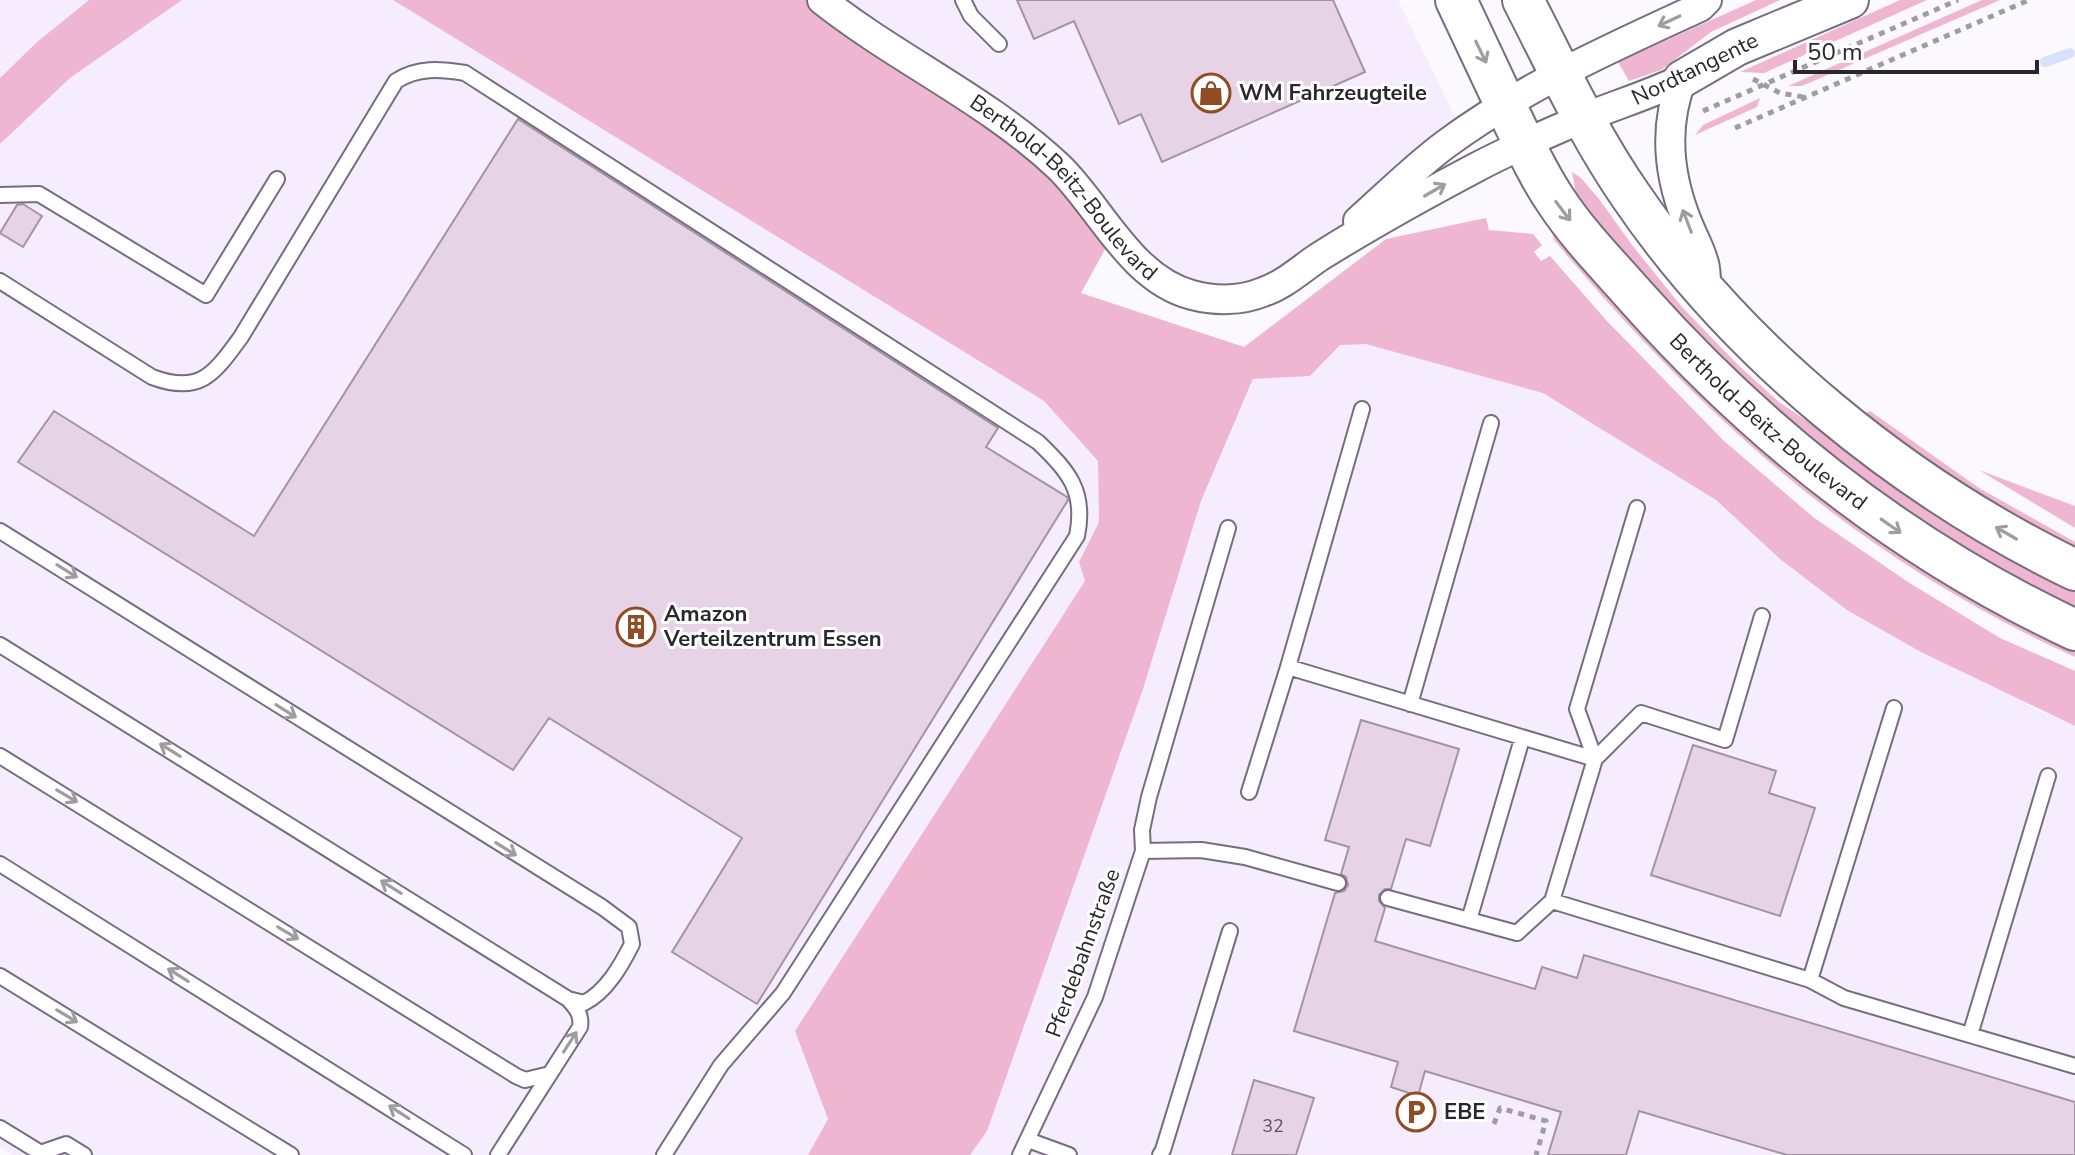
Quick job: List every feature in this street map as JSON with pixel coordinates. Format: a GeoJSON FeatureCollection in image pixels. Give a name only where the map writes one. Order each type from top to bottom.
{"type":"FeatureCollection","features":[{"type":"Feature","properties":{"kind":"main road","name":"Berthold-Beitz-Boulevard"},"geometry":{"type":"LineString","coordinates":[[1456,0],[1524,144],[1555,200],[1572,224],[1674,338],[1776,437],[1844,492],[1918,544],[2000,593],[2075,630]]}},
{"type":"Feature","properties":{"kind":"main road"},"geometry":{"type":"LineString","coordinates":[[1523,0],[1584,118],[1638,206],[1718,306],[1812,396],[1904,467],[1984,520],[2075,570]]}},
{"type":"Feature","properties":{"kind":"street","name":"Berthold-Beitz-Boulevard"},"geometry":{"type":"LineString","coordinates":[[822,0],[985,108],[1034,145],[1074,182],[1133,255],[1156,277],[1190,295],[1249,297],[1279,285],[1319,257],[1440,187],[1524,144],[1584,118]]}},
{"type":"Feature","properties":{"kind":"street"},"geometry":{"type":"LineString","coordinates":[[1561,74],[1700,7],[1707,0]]}},
{"type":"Feature","properties":{"kind":"street","name":"Nordtangente"},"geometry":{"type":"LineString","coordinates":[[1584,118],[1682,79],[1737,47],[1850,0]]}},
{"type":"Feature","properties":{"kind":"street","name":"Berthold-Beitz-Boulevard"},"geometry":{"type":"LineString","coordinates":[[1319,257],[1438,150],[1505,105],[1561,74]]}},
{"type":"Feature","properties":{"kind":"street"},"geometry":{"type":"LineString","coordinates":[[1682,79],[1671,112],[1671,157],[1685,217],[1705,264],[1718,306]]}},
{"type":"Feature","properties":{"kind":"lane"},"geometry":{"type":"LineString","coordinates":[[963,0],[971,16],[999,44]]}},
{"type":"Feature","properties":{"kind":"lane"},"geometry":{"type":"LineString","coordinates":[[0,281],[152,377],[173,385],[194,384],[210,375],[241,337],[396,81],[408,73],[423,70],[465,73],[1038,442],[1072,479],[1081,517],[1077,536],[783,993],[721,1065],[664,1155]]}},
{"type":"Feature","properties":{"kind":"lane"},"geometry":{"type":"LineString","coordinates":[[0,195],[39,194],[206,295],[277,179]]}},
{"type":"Feature","properties":{"kind":"lane"},"geometry":{"type":"LineString","coordinates":[[1249,792],[1362,409]]}},
{"type":"Feature","properties":{"kind":"lane"},"geometry":{"type":"LineString","coordinates":[[1410,704],[1491,423]]}},
{"type":"Feature","properties":{"kind":"lane"},"geometry":{"type":"LineString","coordinates":[[1595,759],[1577,709],[1637,508]]}},
{"type":"Feature","properties":{"kind":"lane","name":"Pferdebahnstraße"},"geometry":{"type":"LineString","coordinates":[[1020,1155],[1095,997],[1143,851],[1142,830],[1149,797],[1228,528]]}},
{"type":"Feature","properties":{"kind":"lane"},"geometry":{"type":"LineString","coordinates":[[0,531],[602,907],[629,927],[632,944],[606,986],[584,1003],[568,999]]}},
{"type":"Feature","properties":{"kind":"lane"},"geometry":{"type":"LineString","coordinates":[[1388,898],[1517,933],[1552,901],[1595,759],[1641,713],[1725,740],[1762,616]]}},
{"type":"Feature","properties":{"kind":"lane"},"geometry":{"type":"LineString","coordinates":[[0,645],[568,999],[578,1010],[580,1027],[498,1155]]}},
{"type":"Feature","properties":{"kind":"lane"},"geometry":{"type":"LineString","coordinates":[[1288,667],[1595,759]]}},
{"type":"Feature","properties":{"kind":"lane"},"geometry":{"type":"LineString","coordinates":[[1810,980],[1894,708]]}},
{"type":"Feature","properties":{"kind":"lane"},"geometry":{"type":"LineString","coordinates":[[1469,920],[1522,739]]}},
{"type":"Feature","properties":{"kind":"lane"},"geometry":{"type":"LineString","coordinates":[[0,756],[516,1076],[525,1080],[550,1074]]}},
{"type":"Feature","properties":{"kind":"lane"},"geometry":{"type":"LineString","coordinates":[[1970,1035],[2048,776]]}},
{"type":"Feature","properties":{"kind":"lane"},"geometry":{"type":"LineString","coordinates":[[1143,851],[1201,850],[1245,857],[1338,883]]}},
{"type":"Feature","properties":{"kind":"lane"},"geometry":{"type":"LineString","coordinates":[[0,864],[464,1155]]}},
{"type":"Feature","properties":{"kind":"lane"},"geometry":{"type":"LineString","coordinates":[[1552,901],[1810,980],[1844,998],[2075,1066]]}},
{"type":"Feature","properties":{"kind":"lane"},"geometry":{"type":"LineString","coordinates":[[1160,1155],[1230,931]]}},
{"type":"Feature","properties":{"kind":"lane"},"geometry":{"type":"LineString","coordinates":[[0,976],[291,1155]]}},
{"type":"Feature","properties":{"kind":"lane"},"geometry":{"type":"LineString","coordinates":[[0,1128],[42,1154],[66,1144],[84,1155]]}},
{"type":"Feature","properties":{"kind":"lane"},"geometry":{"type":"LineString","coordinates":[[1028,1140],[1069,1155]]}},
{"type":"Feature","properties":{"kind":"path"},"geometry":{"type":"LineString","coordinates":[[1698,114],[1958,0]]}},
{"type":"Feature","properties":{"kind":"path"},"geometry":{"type":"LineString","coordinates":[[1735,128],[2029,0]]}},
{"type":"Feature","properties":{"kind":"path"},"geometry":{"type":"LineString","coordinates":[[1494,1124],[1500,1108],[1546,1121],[1536,1155]]}},
{"type":"Feature","properties":{"kind":"shaded area"},"geometry":{"type":"Polygon","coordinates":[[[0,0],[89,0],[37,42],[0,78],[0,0]]]}},
{"type":"Feature","properties":{"kind":"shaded area"},"geometry":{"type":"Polygon","coordinates":[[[89,0],[182,0],[70,78],[0,144],[0,78],[37,42],[89,0]]]}},
{"type":"Feature","properties":{"kind":"shaded area"},"geometry":{"type":"Polygon","coordinates":[[[182,0],[393,0],[1044,401],[1098,461],[1099,522],[1079,562],[1085,581],[795,1031],[828,1120],[808,1155],[13,1155],[0,1147],[0,144],[70,78],[182,0]]]}},
{"type":"Feature","properties":{"kind":"shaded area"},"geometry":{"type":"Polygon","coordinates":[[[393,0],[808,0],[1051,174],[1109,242],[1081,293],[1244,347],[1386,239],[1486,218],[1489,230],[1533,234],[1542,245],[1534,252],[1541,261],[1550,256],[1606,320],[1724,441],[1813,517],[1908,582],[2000,638],[2075,671],[2075,726],[1921,652],[1847,610],[1780,559],[1716,500],[1543,393],[1366,344],[1340,345],[1310,376],[1253,379],[1201,501],[1143,689],[987,1131],[970,1155],[808,1155],[828,1119],[795,1031],[1085,581],[1079,562],[1099,522],[1098,461],[1044,401],[393,0]]]}},
{"type":"Feature","properties":{"kind":"shaded area"},"geometry":{"type":"Polygon","coordinates":[[[826,0],[1398,0],[1462,131],[1263,295],[1164,286],[1055,160],[826,0]]]}},
{"type":"Feature","properties":{"kind":"shaded area"},"geometry":{"type":"Polygon","coordinates":[[[1756,0],[1780,0],[1711,32],[1661,70],[1629,81],[1618,62],[1756,0]]]}},
{"type":"Feature","properties":{"kind":"shaded area"},"geometry":{"type":"Polygon","coordinates":[[[1900,0],[1927,0],[1764,73],[1740,72],[1900,0]]]}},
{"type":"Feature","properties":{"kind":"shaded area"},"geometry":{"type":"Polygon","coordinates":[[[1982,0],[2000,0],[1802,86],[1788,86],[1982,0]]]}},
{"type":"Feature","properties":{"kind":"shaded area"},"geometry":{"type":"Polygon","coordinates":[[[1760,98],[1757,107],[1695,135],[1703,125],[1760,98]]]}},
{"type":"Feature","properties":{"kind":"shaded area"},"geometry":{"type":"Polygon","coordinates":[[[1572,172],[1599,199],[1682,307],[1779,402],[1947,516],[2075,588],[2075,611],[1961,551],[1783,421],[1651,289],[1577,199],[1572,172]]]}},
{"type":"Feature","properties":{"kind":"shaded area"},"geometry":{"type":"Polygon","coordinates":[[[1555,227],[1598,281],[2075,648],[2075,657],[1923,576],[1790,479],[1669,368],[1611,306],[1554,240],[1551,229],[1555,227]]]}},
{"type":"Feature","properties":{"kind":"shaded area","name":"EBE"},"geometry":{"type":"Polygon","coordinates":[[[1393,278],[1716,500],[1780,559],[2039,711],[2075,726],[2075,1155],[970,1155],[987,1131],[1143,689],[1201,501],[1254,379],[1309,375],[1393,278]]]}},
{"type":"Feature","properties":{"kind":"shaded area"},"geometry":{"type":"Polygon","coordinates":[[[1870,411],[1979,488],[2075,542],[2075,551],[2020,521],[1941,470],[1865,414],[1870,411]]]}},
{"type":"Feature","properties":{"kind":"shaded area"},"geometry":{"type":"Polygon","coordinates":[[[1979,470],[2075,506],[2075,528],[1979,470]]]}},
{"type":"Feature","properties":{"kind":"building","name":"WM Fahrzeugteile"},"geometry":{"type":"Polygon","coordinates":[[[1017,0],[1333,0],[1365,72],[1162,162],[1141,114],[1119,124],[1074,21],[1034,39],[1017,0]]]}},
{"type":"Feature","properties":{"kind":"building","name":"Amazon Verteilzentrum Essen"},"geometry":{"type":"Polygon","coordinates":[[[518,119],[998,428],[986,447],[1068,500],[757,1004],[672,952],[742,838],[549,718],[513,770],[18,462],[54,411],[254,536],[518,119]]]}},
{"type":"Feature","properties":{"kind":"building"},"geometry":{"type":"Polygon","coordinates":[[[23,204],[42,216],[23,247],[0,233],[17,205],[23,204]]]}},
{"type":"Feature","properties":{"kind":"building"},"geometry":{"type":"Polygon","coordinates":[[[1361,720],[1459,749],[1430,846],[1406,839],[1391,889],[1385,889],[1379,895],[1379,901],[1385,908],[1375,941],[1535,989],[1542,967],[1577,978],[1584,955],[2075,1102],[2075,1155],[1787,1155],[1639,1111],[1626,1155],[1548,1155],[1561,1112],[1425,1071],[1418,1096],[1391,1087],[1398,1062],[1294,1031],[1335,893],[1344,891],[1348,885],[1346,877],[1341,874],[1349,847],[1325,840],[1361,720]]]}},
{"type":"Feature","properties":{"kind":"building"},"geometry":{"type":"Polygon","coordinates":[[[1693,745],[1776,771],[1769,793],[1815,808],[1780,916],[1651,875],[1693,745]]]}},
{"type":"Feature","properties":{"kind":"building"},"geometry":{"type":"Polygon","coordinates":[[[1254,1080],[1314,1098],[1296,1155],[1232,1155],[1254,1080]]]}},
{"type":"Feature","properties":{"kind":"waterway"},"geometry":{"type":"LineString","coordinates":[[2045,62],[2070,53]]}},
{"type":"Feature","properties":{"kind":"place","name":"WM Fahrzeugteile"},"geometry":{"type":"Point","coordinates":[1211,93]}},
{"type":"Feature","properties":{"kind":"place","name":"Amazon Verteilzentrum Essen"},"geometry":{"type":"Point","coordinates":[636,627]}},
{"type":"Feature","properties":{"kind":"place","name":"EBE"},"geometry":{"type":"Point","coordinates":[1416,1112]}}]}
